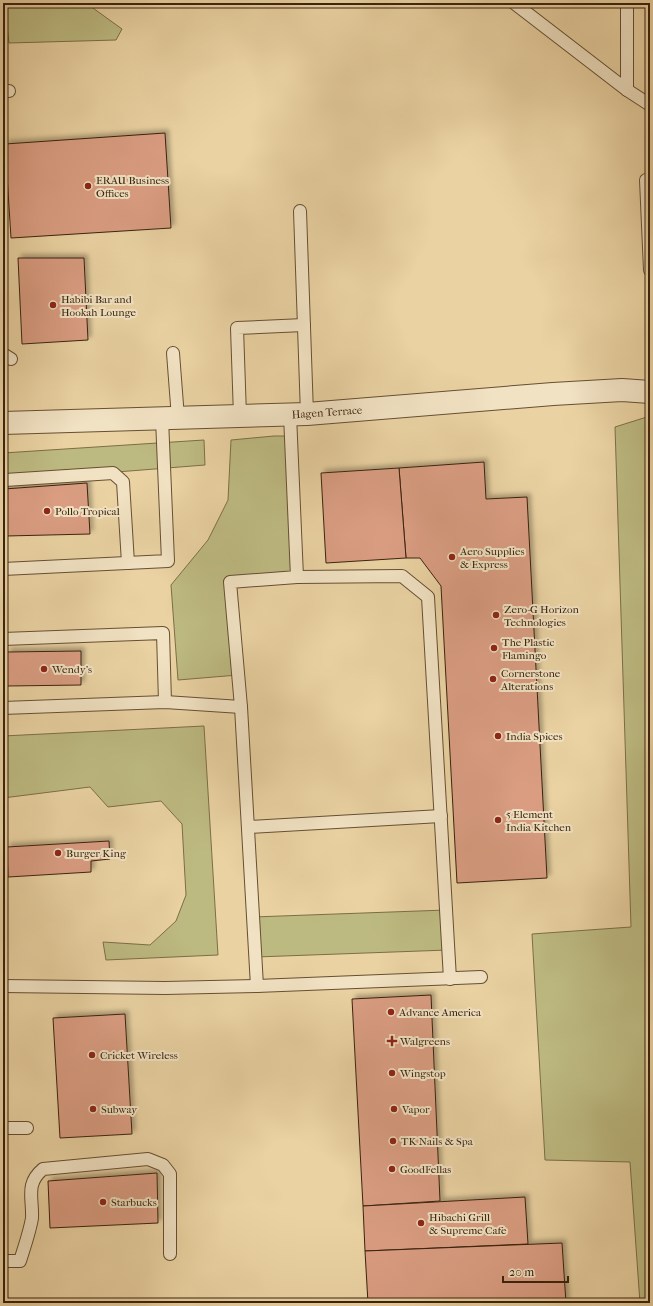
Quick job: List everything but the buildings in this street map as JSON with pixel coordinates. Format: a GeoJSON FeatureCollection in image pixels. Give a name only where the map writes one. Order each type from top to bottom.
{"type":"FeatureCollection","features":[{"type":"Feature","properties":{"kind":"street","name":"Hagen Terrace"},"geometry":{"type":"LineString","coordinates":[[3,424],[298,415],[553,394],[622,390],[650,392]]}},
{"type":"Feature","properties":{"kind":"lane"},"geometry":{"type":"LineString","coordinates":[[514,3],[627,90],[650,105]]}},
{"type":"Feature","properties":{"kind":"lane"},"geometry":{"type":"LineString","coordinates":[[627,3],[627,90]]}},
{"type":"Feature","properties":{"kind":"lane"},"geometry":{"type":"LineString","coordinates":[[646,180],[650,270]]}},
{"type":"Feature","properties":{"kind":"lane"},"geometry":{"type":"LineString","coordinates":[[297,577],[298,415],[304,325],[300,210]]}},
{"type":"Feature","properties":{"kind":"lane"},"geometry":{"type":"LineString","coordinates":[[240,416],[237,328],[304,325]]}},
{"type":"Feature","properties":{"kind":"lane"},"geometry":{"type":"LineString","coordinates":[[3,569],[168,561],[170,418],[173,353]]}},
{"type":"Feature","properties":{"kind":"lane"},"geometry":{"type":"LineString","coordinates":[[3,482],[5,480],[113,473],[124,482],[128,563]]}},
{"type":"Feature","properties":{"kind":"lane"},"geometry":{"type":"LineString","coordinates":[[257,986],[241,707],[230,582],[297,577],[402,576],[428,597],[450,979]]}},
{"type":"Feature","properties":{"kind":"lane"},"geometry":{"type":"LineString","coordinates":[[3,639],[163,633],[165,702]]}},
{"type":"Feature","properties":{"kind":"lane"},"geometry":{"type":"LineString","coordinates":[[3,708],[165,702],[241,707]]}},
{"type":"Feature","properties":{"kind":"lane"},"geometry":{"type":"LineString","coordinates":[[248,827],[441,816]]}},
{"type":"Feature","properties":{"kind":"lane"},"geometry":{"type":"LineString","coordinates":[[3,986],[156,988],[257,986],[481,977]]}},
{"type":"Feature","properties":{"kind":"lane"},"geometry":{"type":"LineString","coordinates":[[3,1128],[27,1128]]}},
{"type":"Feature","properties":{"kind":"lane"},"geometry":{"type":"LineString","coordinates":[[3,1261],[20,1261],[32,1219],[30,1193],[33,1182],[43,1169],[148,1159],[163,1165],[170,1174],[170,1254]]}},
{"type":"Feature","properties":{"kind":"shaded area"},"geometry":{"type":"Polygon","coordinates":[[[4,3],[86,3],[122,29],[116,40],[9,43],[4,3]]]}},
{"type":"Feature","properties":{"kind":"shaded area"},"geometry":{"type":"Polygon","coordinates":[[[650,416],[650,1303],[640,1303],[630,1162],[545,1160],[532,934],[631,927],[615,427],[650,416]]]}},
{"type":"Feature","properties":{"kind":"shaded area"},"geometry":{"type":"Polygon","coordinates":[[[291,436],[297,577],[230,583],[238,675],[178,680],[171,585],[208,540],[228,500],[231,440],[291,436]]]}},
{"type":"Feature","properties":{"kind":"shaded area"},"geometry":{"type":"Polygon","coordinates":[[[204,440],[205,465],[3,481],[3,453],[204,440]]]}},
{"type":"Feature","properties":{"kind":"shaded area"},"geometry":{"type":"Polygon","coordinates":[[[204,726],[218,955],[106,960],[103,942],[150,945],[176,921],[186,895],[182,824],[161,801],[108,807],[90,787],[3,798],[3,736],[204,726]]]}},
{"type":"Feature","properties":{"kind":"shaded area"},"geometry":{"type":"Polygon","coordinates":[[[446,910],[448,950],[256,957],[253,917],[446,910]]]}},
{"type":"Feature","properties":{"kind":"place","name":"ERAU Business Offices"},"geometry":{"type":"Point","coordinates":[88,186]}},
{"type":"Feature","properties":{"kind":"place","name":"Habibi Bar and Hookah Lounge"},"geometry":{"type":"Point","coordinates":[53,305]}},
{"type":"Feature","properties":{"kind":"place","name":"Pollo Tropical"},"geometry":{"type":"Point","coordinates":[47,511]}},
{"type":"Feature","properties":{"kind":"place","name":"Aero Supplies & Express"},"geometry":{"type":"Point","coordinates":[452,557]}},
{"type":"Feature","properties":{"kind":"place","name":"Zero-G Horizon Technologies"},"geometry":{"type":"Point","coordinates":[496,615]}},
{"type":"Feature","properties":{"kind":"place","name":"The Plastic Flamingo"},"geometry":{"type":"Point","coordinates":[494,648]}},
{"type":"Feature","properties":{"kind":"place","name":"Wendy's"},"geometry":{"type":"Point","coordinates":[44,669]}},
{"type":"Feature","properties":{"kind":"place","name":"Cornerstone Alterations"},"geometry":{"type":"Point","coordinates":[493,679]}},
{"type":"Feature","properties":{"kind":"place","name":"India Spices"},"geometry":{"type":"Point","coordinates":[498,736]}},
{"type":"Feature","properties":{"kind":"place","name":"5 Element India Kitchen"},"geometry":{"type":"Point","coordinates":[498,820]}},
{"type":"Feature","properties":{"kind":"place","name":"Burger King"},"geometry":{"type":"Point","coordinates":[58,853]}},
{"type":"Feature","properties":{"kind":"place","name":"Advance America"},"geometry":{"type":"Point","coordinates":[391,1012]}},
{"type":"Feature","properties":{"kind":"place","name":"Walgreens"},"geometry":{"type":"Point","coordinates":[392,1041]}},
{"type":"Feature","properties":{"kind":"place","name":"Cricket Wireless"},"geometry":{"type":"Point","coordinates":[92,1055]}},
{"type":"Feature","properties":{"kind":"place","name":"Wingstop"},"geometry":{"type":"Point","coordinates":[392,1073]}},
{"type":"Feature","properties":{"kind":"place","name":"Subway"},"geometry":{"type":"Point","coordinates":[93,1109]}},
{"type":"Feature","properties":{"kind":"place","name":"Vapor"},"geometry":{"type":"Point","coordinates":[394,1109]}},
{"type":"Feature","properties":{"kind":"place","name":"TK Nails & Spa"},"geometry":{"type":"Point","coordinates":[393,1141]}},
{"type":"Feature","properties":{"kind":"place","name":"GoodFellas"},"geometry":{"type":"Point","coordinates":[392,1169]}},
{"type":"Feature","properties":{"kind":"place","name":"Starbucks"},"geometry":{"type":"Point","coordinates":[103,1202]}},
{"type":"Feature","properties":{"kind":"place","name":"Hibachi Grill & Supreme Cafe"},"geometry":{"type":"Point","coordinates":[421,1223]}}]}
